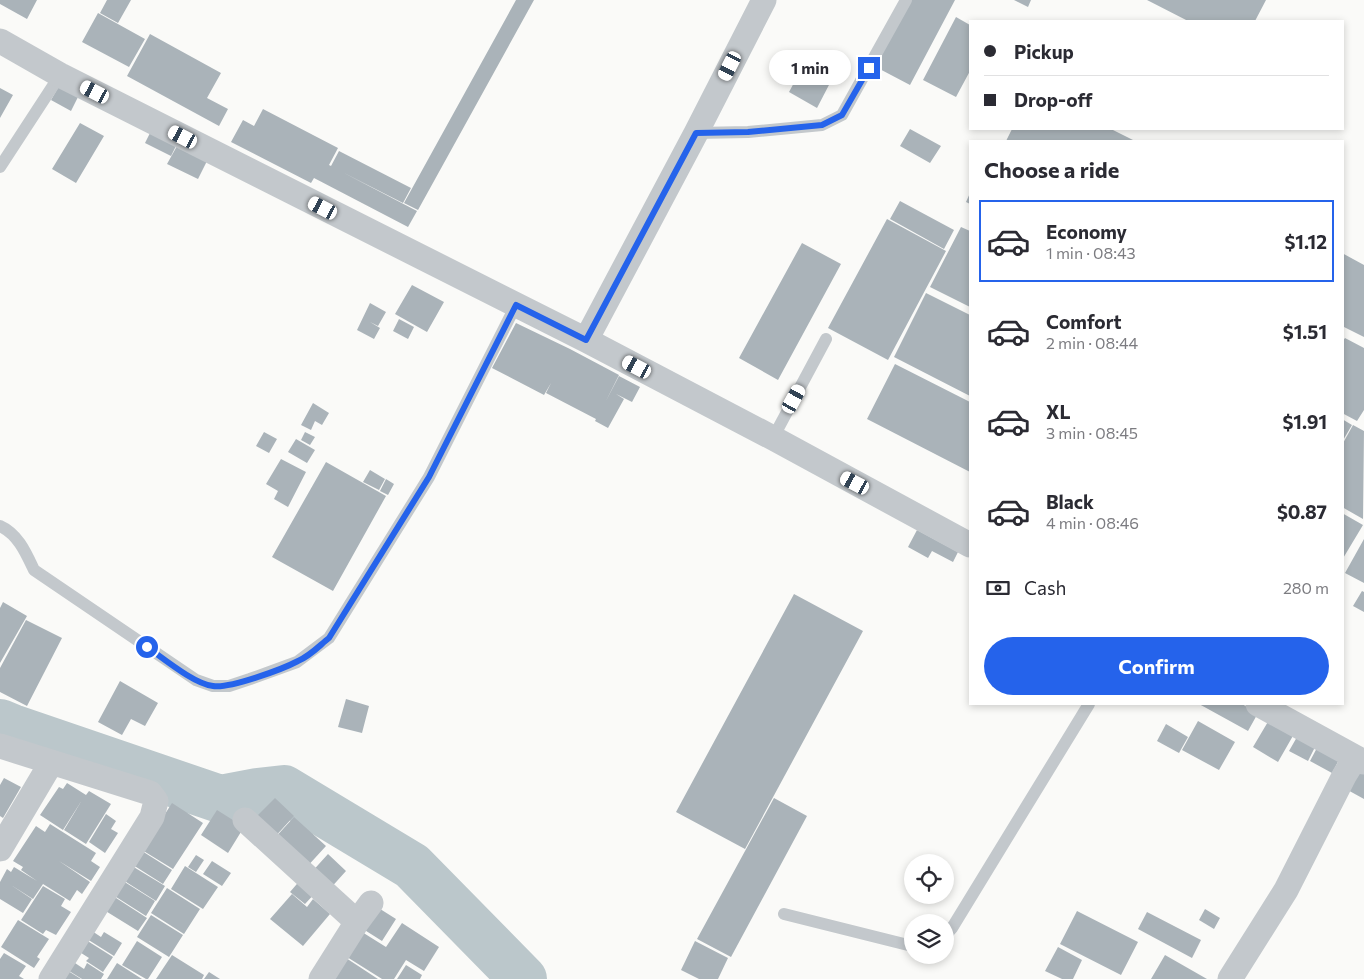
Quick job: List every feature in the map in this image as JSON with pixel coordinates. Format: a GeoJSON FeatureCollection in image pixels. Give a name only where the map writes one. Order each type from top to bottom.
{"type":"FeatureCollection","features":[{"type":"Feature","properties":{"kind":"street"},"geometry":{"type":"LineString","coordinates":[[586,340],[764,0]]}},
{"type":"Feature","properties":{"kind":"street"},"geometry":{"type":"LineString","coordinates":[[0,40],[60,75],[586,340],[773,438],[969,544]]}},
{"type":"Feature","properties":{"kind":"street"},"geometry":{"type":"LineString","coordinates":[[1230,979],[1286,890],[1344,776],[1360,760],[1260,705]]}},
{"type":"Feature","properties":{"kind":"street"},"geometry":{"type":"LineString","coordinates":[[0,746],[150,793],[156,801],[152,817],[52,979]]}},
{"type":"Feature","properties":{"kind":"street"},"geometry":{"type":"LineString","coordinates":[[0,850],[52,763]]}},
{"type":"Feature","properties":{"kind":"street"},"geometry":{"type":"LineString","coordinates":[[245,820],[364,913],[321,979]]}},
{"type":"Feature","properties":{"kind":"lane"},"geometry":{"type":"LineString","coordinates":[[696,133],[748,132],[822,125],[842,115],[906,0]]}},
{"type":"Feature","properties":{"kind":"lane"},"geometry":{"type":"LineString","coordinates":[[0,167],[60,75]]}},
{"type":"Feature","properties":{"kind":"lane"},"geometry":{"type":"LineString","coordinates":[[0,526],[6,529],[22,545],[34,570],[196,680],[213,686],[229,686],[297,662],[329,638],[429,477],[516,305]]}},
{"type":"Feature","properties":{"kind":"lane"},"geometry":{"type":"LineString","coordinates":[[773,438],[826,339]]}},
{"type":"Feature","properties":{"kind":"lane"},"geometry":{"type":"LineString","coordinates":[[954,925],[1089,705]]}},
{"type":"Feature","properties":{"kind":"lane"},"geometry":{"type":"LineString","coordinates":[[784,914],[904,944]]}},
{"type":"Feature","properties":{"kind":"building"},"geometry":{"type":"Polygon","coordinates":[[[0,0],[37,0],[27,19],[0,4],[0,0]]]}},
{"type":"Feature","properties":{"kind":"building"},"geometry":{"type":"Polygon","coordinates":[[[107,0],[131,0],[118,23],[100,13],[107,0]]]}},
{"type":"Feature","properties":{"kind":"building"},"geometry":{"type":"Polygon","coordinates":[[[516,0],[534,0],[418,210],[404,203],[516,0]]]}},
{"type":"Feature","properties":{"kind":"building"},"geometry":{"type":"Polygon","coordinates":[[[907,0],[955,0],[910,85],[872,65],[907,0]]]}},
{"type":"Feature","properties":{"kind":"building"},"geometry":{"type":"Polygon","coordinates":[[[1014,0],[1031,0],[1028,7],[1014,0]]]}},
{"type":"Feature","properties":{"kind":"building"},"geometry":{"type":"Polygon","coordinates":[[[1147,0],[1266,0],[1256,20],[1186,20],[1147,0]]]}},
{"type":"Feature","properties":{"kind":"building"},"geometry":{"type":"Polygon","coordinates":[[[98,13],[145,39],[129,67],[82,42],[98,13]]]}},
{"type":"Feature","properties":{"kind":"building"},"geometry":{"type":"Polygon","coordinates":[[[956,17],[969,24],[969,73],[956,97],[923,80],[956,17]]]}},
{"type":"Feature","properties":{"kind":"building"},"geometry":{"type":"Polygon","coordinates":[[[150,34],[221,73],[207,98],[228,109],[219,126],[127,76],[150,34]]]}},
{"type":"Feature","properties":{"kind":"building"},"geometry":{"type":"Polygon","coordinates":[[[802,68],[830,83],[817,108],[789,92],[802,68]]]}},
{"type":"Feature","properties":{"kind":"building"},"geometry":{"type":"Polygon","coordinates":[[[60,84],[79,95],[71,111],[51,100],[60,84]]]}},
{"type":"Feature","properties":{"kind":"building"},"geometry":{"type":"Polygon","coordinates":[[[0,88],[13,95],[0,118],[0,88]]]}},
{"type":"Feature","properties":{"kind":"building"},"geometry":{"type":"Polygon","coordinates":[[[263,109],[338,148],[329,165],[331,166],[339,151],[411,188],[403,203],[342,172],[417,211],[408,227],[314,178],[311,183],[231,142],[243,120],[254,126],[263,109]]]}},
{"type":"Feature","properties":{"kind":"building"},"geometry":{"type":"Polygon","coordinates":[[[80,123],[104,136],[76,183],[52,169],[80,123]]]}},
{"type":"Feature","properties":{"kind":"building"},"geometry":{"type":"Polygon","coordinates":[[[154,125],[180,138],[171,156],[145,143],[154,125]]]}},
{"type":"Feature","properties":{"kind":"building"},"geometry":{"type":"Polygon","coordinates":[[[910,129],[941,146],[930,163],[900,146],[910,129]]]}},
{"type":"Feature","properties":{"kind":"building"},"geometry":{"type":"Polygon","coordinates":[[[1012,130],[1113,130],[1133,140],[1006,140],[1012,130]]]}},
{"type":"Feature","properties":{"kind":"building"},"geometry":{"type":"Polygon","coordinates":[[[177,146],[207,161],[198,179],[167,164],[177,146]]]}},
{"type":"Feature","properties":{"kind":"building"},"geometry":{"type":"Polygon","coordinates":[[[900,201],[954,230],[944,249],[890,219],[900,201]]]}},
{"type":"Feature","properties":{"kind":"building"},"geometry":{"type":"Polygon","coordinates":[[[887,219],[946,251],[888,360],[828,328],[887,219]]]}},
{"type":"Feature","properties":{"kind":"building"},"geometry":{"type":"Polygon","coordinates":[[[961,227],[969,231],[969,306],[930,287],[961,227]]]}},
{"type":"Feature","properties":{"kind":"building"},"geometry":{"type":"Polygon","coordinates":[[[802,243],[841,264],[778,380],[739,358],[802,243]]]}},
{"type":"Feature","properties":{"kind":"building"},"geometry":{"type":"Polygon","coordinates":[[[1344,254],[1364,265],[1364,337],[1344,327],[1344,254]]]}},
{"type":"Feature","properties":{"kind":"building"},"geometry":{"type":"Polygon","coordinates":[[[412,285],[444,302],[427,332],[395,314],[412,285]]]}},
{"type":"Feature","properties":{"kind":"building"},"geometry":{"type":"Polygon","coordinates":[[[926,293],[969,314],[969,395],[894,357],[926,293]]]}},
{"type":"Feature","properties":{"kind":"building"},"geometry":{"type":"Polygon","coordinates":[[[370,303],[386,312],[378,326],[370,322],[380,328],[374,339],[357,330],[370,303]]]}},
{"type":"Feature","properties":{"kind":"building"},"geometry":{"type":"Polygon","coordinates":[[[399,319],[414,327],[408,339],[393,331],[399,319]]]}},
{"type":"Feature","properties":{"kind":"building"},"geometry":{"type":"Polygon","coordinates":[[[516,323],[619,375],[606,401],[619,376],[640,387],[632,402],[616,394],[624,399],[608,428],[595,421],[596,419],[546,393],[551,383],[544,395],[492,368],[516,323]]]}},
{"type":"Feature","properties":{"kind":"building"},"geometry":{"type":"Polygon","coordinates":[[[1345,338],[1364,348],[1364,410],[1357,421],[1344,414],[1345,338]]]}},
{"type":"Feature","properties":{"kind":"building"},"geometry":{"type":"Polygon","coordinates":[[[895,364],[969,401],[969,471],[867,419],[895,364]]]}},
{"type":"Feature","properties":{"kind":"building"},"geometry":{"type":"Polygon","coordinates":[[[313,403],[329,413],[322,425],[315,421],[311,430],[301,425],[313,403]]]}},
{"type":"Feature","properties":{"kind":"building"},"geometry":{"type":"Polygon","coordinates":[[[1344,420],[1352,425],[1344,439],[1344,420]]]}},
{"type":"Feature","properties":{"kind":"building"},"geometry":{"type":"Polygon","coordinates":[[[1353,425],[1364,431],[1363,519],[1344,508],[1344,441],[1353,425]]]}},
{"type":"Feature","properties":{"kind":"building"},"geometry":{"type":"Polygon","coordinates":[[[264,432],[277,439],[269,453],[256,446],[264,432]]]}},
{"type":"Feature","properties":{"kind":"building"},"geometry":{"type":"Polygon","coordinates":[[[305,432],[315,437],[310,445],[301,440],[305,432]]]}},
{"type":"Feature","properties":{"kind":"building"},"geometry":{"type":"Polygon","coordinates":[[[296,439],[315,450],[307,463],[288,452],[296,439]]]}},
{"type":"Feature","properties":{"kind":"building"},"geometry":{"type":"Polygon","coordinates":[[[281,459],[306,472],[288,507],[274,499],[278,491],[266,484],[281,459]]]}},
{"type":"Feature","properties":{"kind":"building"},"geometry":{"type":"Polygon","coordinates":[[[326,462],[386,496],[333,591],[272,557],[326,462]]]}},
{"type":"Feature","properties":{"kind":"building"},"geometry":{"type":"Polygon","coordinates":[[[370,470],[385,479],[379,490],[363,482],[370,470]]]}},
{"type":"Feature","properties":{"kind":"building"},"geometry":{"type":"Polygon","coordinates":[[[386,479],[394,484],[388,495],[380,491],[386,479]]]}},
{"type":"Feature","properties":{"kind":"building"},"geometry":{"type":"Polygon","coordinates":[[[1344,514],[1363,525],[1344,557],[1344,514]]]}},
{"type":"Feature","properties":{"kind":"building"},"geometry":{"type":"Polygon","coordinates":[[[917,530],[958,552],[953,562],[932,551],[928,558],[908,547],[917,530]]]}},
{"type":"Feature","properties":{"kind":"building"},"geometry":{"type":"Polygon","coordinates":[[[1364,539],[1364,583],[1345,573],[1364,539]]]}},
{"type":"Feature","properties":{"kind":"building"},"geometry":{"type":"Polygon","coordinates":[[[1362,591],[1364,592],[1364,612],[1353,606],[1362,591]]]}},
{"type":"Feature","properties":{"kind":"building"},"geometry":{"type":"Polygon","coordinates":[[[794,594],[863,631],[745,849],[676,812],[794,594]]]}},
{"type":"Feature","properties":{"kind":"building"},"geometry":{"type":"Polygon","coordinates":[[[3,602],[27,616],[0,663],[0,608],[3,602]]]}},
{"type":"Feature","properties":{"kind":"building"},"geometry":{"type":"Polygon","coordinates":[[[26,620],[62,638],[27,706],[0,692],[0,668],[26,620]]]}},
{"type":"Feature","properties":{"kind":"building"},"geometry":{"type":"Polygon","coordinates":[[[120,681],[158,703],[145,726],[131,719],[122,735],[98,722],[120,681]]]}},
{"type":"Feature","properties":{"kind":"building"},"geometry":{"type":"Polygon","coordinates":[[[346,699],[369,706],[362,733],[338,727],[346,699]]]}},
{"type":"Feature","properties":{"kind":"building"},"geometry":{"type":"Polygon","coordinates":[[[1201,705],[1244,705],[1258,713],[1248,731],[1201,705]]]}},
{"type":"Feature","properties":{"kind":"building"},"geometry":{"type":"Polygon","coordinates":[[[1269,720],[1294,734],[1278,762],[1253,747],[1269,720]]]}},
{"type":"Feature","properties":{"kind":"building"},"geometry":{"type":"Polygon","coordinates":[[[1198,721],[1235,742],[1219,770],[1182,750],[1198,721]]]}},
{"type":"Feature","properties":{"kind":"building"},"geometry":{"type":"Polygon","coordinates":[[[1166,724],[1188,737],[1179,753],[1157,741],[1166,724]]]}},
{"type":"Feature","properties":{"kind":"building"},"geometry":{"type":"Polygon","coordinates":[[[1297,737],[1315,747],[1308,761],[1289,751],[1297,737]]]}},
{"type":"Feature","properties":{"kind":"building"},"geometry":{"type":"Polygon","coordinates":[[[1318,746],[1340,758],[1332,773],[1310,761],[1318,746]]]}},
{"type":"Feature","properties":{"kind":"building"},"geometry":{"type":"Polygon","coordinates":[[[1354,769],[1364,774],[1364,799],[1344,788],[1354,769]]]}},
{"type":"Feature","properties":{"kind":"building"},"geometry":{"type":"Polygon","coordinates":[[[4,778],[21,787],[3,818],[0,816],[0,785],[4,778]]]}},
{"type":"Feature","properties":{"kind":"building"},"geometry":{"type":"Polygon","coordinates":[[[67,783],[86,795],[89,791],[111,804],[86,844],[64,830],[82,800],[63,830],[40,815],[59,787],[63,789],[67,783]]]}},
{"type":"Feature","properties":{"kind":"building"},"geometry":{"type":"Polygon","coordinates":[[[275,798],[294,816],[272,840],[257,816],[275,798]]]}},
{"type":"Feature","properties":{"kind":"building"},"geometry":{"type":"Polygon","coordinates":[[[774,798],[807,816],[731,957],[697,939],[774,798]]]}},
{"type":"Feature","properties":{"kind":"building"},"geometry":{"type":"Polygon","coordinates":[[[172,803],[203,823],[173,869],[142,850],[172,803]]]}},
{"type":"Feature","properties":{"kind":"building"},"geometry":{"type":"Polygon","coordinates":[[[217,810],[244,827],[228,853],[201,835],[217,810]]]}},
{"type":"Feature","properties":{"kind":"building"},"geometry":{"type":"Polygon","coordinates":[[[106,814],[116,821],[111,829],[118,833],[105,853],[89,842],[106,814]]]}},
{"type":"Feature","properties":{"kind":"building"},"geometry":{"type":"Polygon","coordinates":[[[294,817],[326,846],[304,870],[272,841],[294,817]]]}},
{"type":"Feature","properties":{"kind":"building"},"geometry":{"type":"Polygon","coordinates":[[[50,824],[96,853],[91,861],[100,867],[91,881],[59,861],[90,882],[82,894],[77,890],[70,901],[43,884],[33,899],[11,885],[32,899],[23,913],[0,899],[0,882],[7,869],[11,872],[14,867],[37,881],[21,870],[23,867],[13,861],[36,826],[45,832],[50,824]]]}},
{"type":"Feature","properties":{"kind":"building"},"geometry":{"type":"Polygon","coordinates":[[[142,851],[172,870],[163,884],[133,865],[142,851]]]}},
{"type":"Feature","properties":{"kind":"building"},"geometry":{"type":"Polygon","coordinates":[[[328,854],[346,871],[328,891],[309,875],[328,854]]]}},
{"type":"Feature","properties":{"kind":"building"},"geometry":{"type":"Polygon","coordinates":[[[196,855],[204,860],[196,872],[188,867],[196,855]]]}},
{"type":"Feature","properties":{"kind":"building"},"geometry":{"type":"Polygon","coordinates":[[[212,861],[231,873],[222,886],[203,874],[212,861]]]}},
{"type":"Feature","properties":{"kind":"building"},"geometry":{"type":"Polygon","coordinates":[[[132,866],[165,886],[156,901],[123,880],[132,866]]]}},
{"type":"Feature","properties":{"kind":"building"},"geometry":{"type":"Polygon","coordinates":[[[185,866],[218,887],[203,909],[171,889],[185,866]]]}},
{"type":"Feature","properties":{"kind":"building"},"geometry":{"type":"Polygon","coordinates":[[[302,878],[317,891],[305,904],[290,892],[302,878]]]}},
{"type":"Feature","properties":{"kind":"building"},"geometry":{"type":"Polygon","coordinates":[[[123,881],[155,901],[146,916],[113,895],[123,881]]]}},
{"type":"Feature","properties":{"kind":"building"},"geometry":{"type":"Polygon","coordinates":[[[43,886],[65,899],[61,906],[71,912],[56,935],[46,930],[43,934],[21,920],[43,886]]]}},
{"type":"Feature","properties":{"kind":"building"},"geometry":{"type":"Polygon","coordinates":[[[167,888],[200,909],[184,934],[151,913],[167,888]]]}},
{"type":"Feature","properties":{"kind":"building"},"geometry":{"type":"Polygon","coordinates":[[[292,894],[307,907],[313,899],[330,914],[303,946],[270,919],[292,894]]]}},
{"type":"Feature","properties":{"kind":"building"},"geometry":{"type":"Polygon","coordinates":[[[113,896],[147,918],[138,931],[104,910],[113,896]]]}},
{"type":"Feature","properties":{"kind":"building"},"geometry":{"type":"Polygon","coordinates":[[[377,907],[396,919],[382,941],[363,929],[377,907]]]}},
{"type":"Feature","properties":{"kind":"building"},"geometry":{"type":"Polygon","coordinates":[[[1205,909],[1220,918],[1214,929],[1199,920],[1205,909]]]}},
{"type":"Feature","properties":{"kind":"building"},"geometry":{"type":"Polygon","coordinates":[[[1077,911],[1138,942],[1121,975],[1060,944],[1077,911]]]}},
{"type":"Feature","properties":{"kind":"building"},"geometry":{"type":"Polygon","coordinates":[[[1147,912],[1201,940],[1192,958],[1138,929],[1147,912]]]}},
{"type":"Feature","properties":{"kind":"building"},"geometry":{"type":"Polygon","coordinates":[[[151,915],[183,935],[169,957],[137,937],[151,915]]]}},
{"type":"Feature","properties":{"kind":"building"},"geometry":{"type":"Polygon","coordinates":[[[18,920],[49,939],[37,957],[40,959],[34,968],[1,947],[18,920]]]}},
{"type":"Feature","properties":{"kind":"building"},"geometry":{"type":"Polygon","coordinates":[[[402,923],[439,947],[424,971],[406,960],[394,979],[382,979],[347,957],[362,932],[386,947],[402,923]]]}},
{"type":"Feature","properties":{"kind":"building"},"geometry":{"type":"Polygon","coordinates":[[[92,931],[101,937],[104,932],[122,943],[114,956],[87,939],[92,931]]]}},
{"type":"Feature","properties":{"kind":"building"},"geometry":{"type":"Polygon","coordinates":[[[86,940],[113,957],[103,972],[86,961],[89,958],[78,951],[86,940]]]}},
{"type":"Feature","properties":{"kind":"building"},"geometry":{"type":"Polygon","coordinates":[[[137,941],[162,957],[148,979],[122,965],[137,941]]]}},
{"type":"Feature","properties":{"kind":"building"},"geometry":{"type":"Polygon","coordinates":[[[695,941],[728,958],[718,979],[699,979],[681,970],[695,941]]]}},
{"type":"Feature","properties":{"kind":"building"},"geometry":{"type":"Polygon","coordinates":[[[1058,947],[1082,960],[1073,979],[1062,979],[1045,971],[1058,947]]]}},
{"type":"Feature","properties":{"kind":"building"},"geometry":{"type":"Polygon","coordinates":[[[4,953],[26,966],[19,976],[24,979],[0,979],[0,959],[4,953]]]}},
{"type":"Feature","properties":{"kind":"building"},"geometry":{"type":"Polygon","coordinates":[[[172,955],[204,975],[202,979],[156,979],[172,955]]]}},
{"type":"Feature","properties":{"kind":"building"},"geometry":{"type":"Polygon","coordinates":[[[1165,955],[1207,979],[1151,979],[1165,955]]]}},
{"type":"Feature","properties":{"kind":"building"},"geometry":{"type":"Polygon","coordinates":[[[346,958],[378,979],[333,979],[346,958]]]}},
{"type":"Feature","properties":{"kind":"building"},"geometry":{"type":"Polygon","coordinates":[[[72,961],[84,969],[87,963],[104,974],[101,979],[82,979],[66,969],[72,961]]]}},
{"type":"Feature","properties":{"kind":"building"},"geometry":{"type":"Polygon","coordinates":[[[117,963],[142,979],[107,979],[117,963]]]}},
{"type":"Feature","properties":{"kind":"building"},"geometry":{"type":"Polygon","coordinates":[[[406,965],[422,975],[420,979],[397,979],[406,965]]]}},
{"type":"Feature","properties":{"kind":"building"},"geometry":{"type":"Polygon","coordinates":[[[65,969],[81,979],[60,979],[65,969]]]}},
{"type":"Feature","properties":{"kind":"building"},"geometry":{"type":"Polygon","coordinates":[[[209,972],[220,979],[204,979],[209,972]]]}},
{"type":"Feature","properties":{"kind":"waterway"},"geometry":{"type":"LineString","coordinates":[[0,723],[220,799],[284,789],[412,866],[523,979]]}},
{"type":"Feature","properties":{"kind":"route"},"geometry":{"type":"LineString","coordinates":[[147,647],[196,680],[213,686],[229,686],[297,662],[307,656],[329,638],[429,477],[516,305],[586,340],[696,133],[748,132],[822,125],[842,115],[869,68]]}}]}
